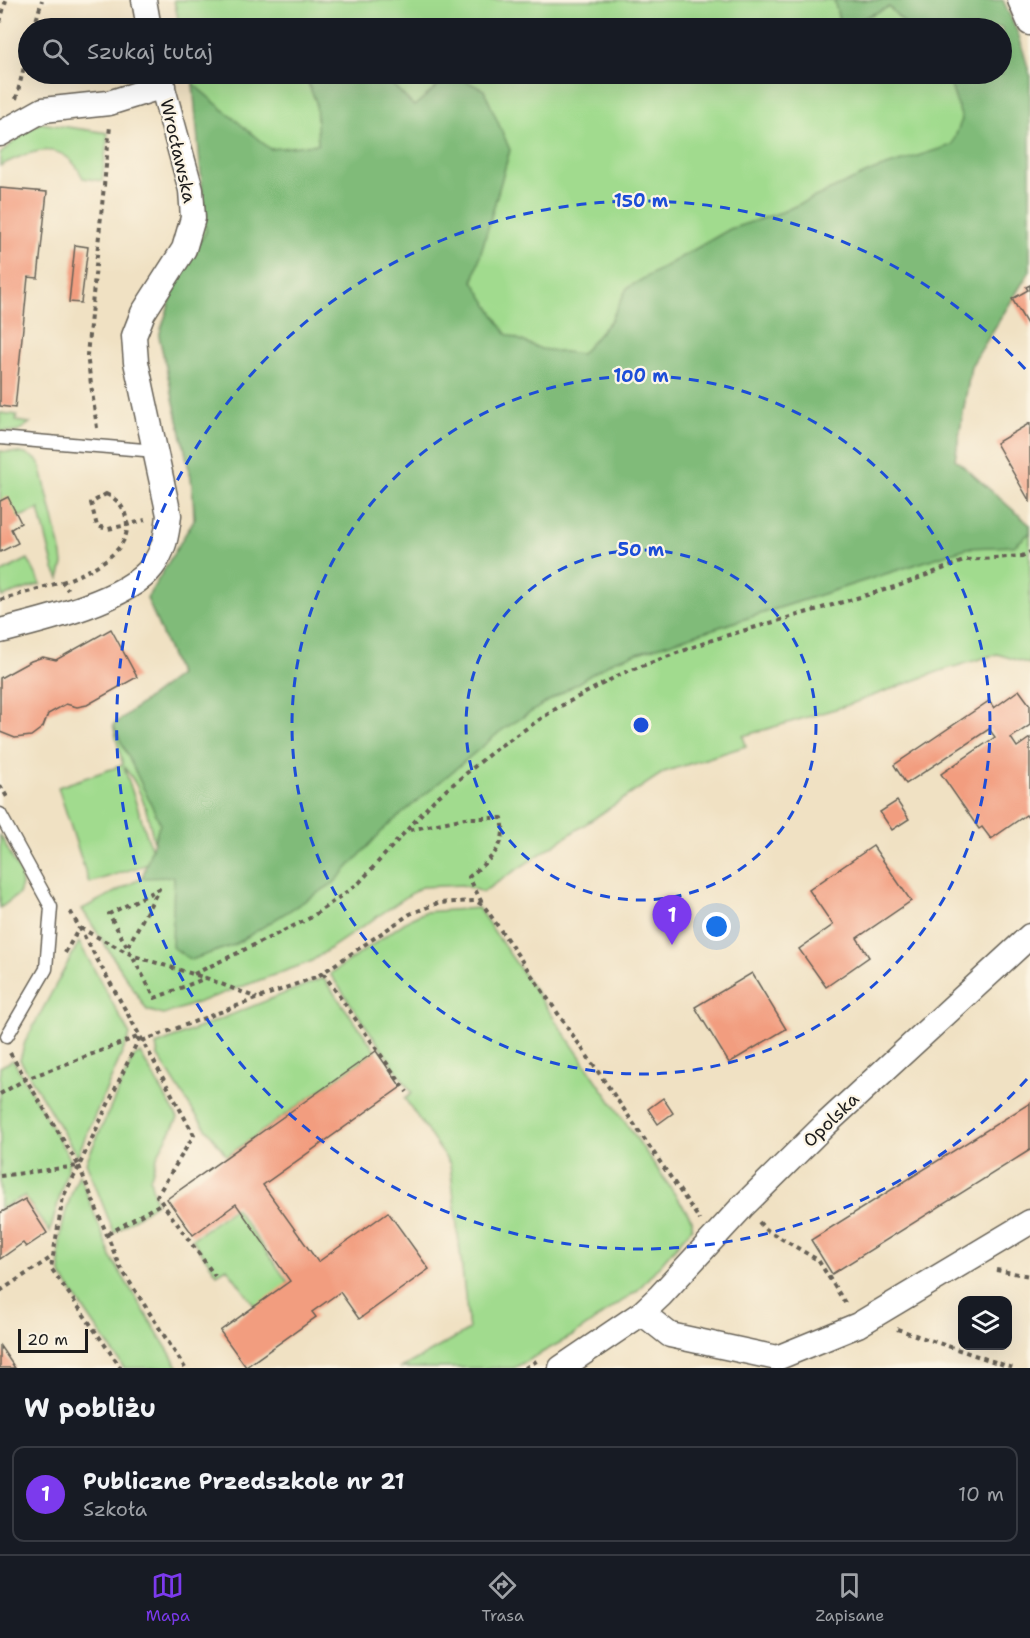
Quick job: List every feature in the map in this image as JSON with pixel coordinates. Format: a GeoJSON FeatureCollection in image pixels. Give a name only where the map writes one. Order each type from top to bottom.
{"type":"FeatureCollection","features":[{"type":"Feature","properties":{"kind":"street"},"geometry":{"type":"LineString","coordinates":[[144,0],[147,18]]}},
{"type":"Feature","properties":{"kind":"street"},"geometry":{"type":"LineString","coordinates":[[1020,0],[1030,23]]}},
{"type":"Feature","properties":{"kind":"street","name":"Wrocławska"},"geometry":{"type":"LineString","coordinates":[[0,135],[43,110],[109,103],[152,84]]}},
{"type":"Feature","properties":{"kind":"street","name":"Wrocławska"},"geometry":{"type":"LineString","coordinates":[[0,631],[47,619],[116,594],[151,568],[167,540],[169,515],[136,362],[134,336],[143,313],[184,249],[193,218],[191,190],[162,84]]}},
{"type":"Feature","properties":{"kind":"street","name":"Opolska"},"geometry":{"type":"LineString","coordinates":[[561,1368],[642,1313],[827,1123],[1030,936]]}},
{"type":"Feature","properties":{"kind":"street"},"geometry":{"type":"LineString","coordinates":[[642,1313],[670,1335],[777,1358],[863,1322],[1030,1222]]}},
{"type":"Feature","properties":{"kind":"lane"},"geometry":{"type":"LineString","coordinates":[[0,438],[156,451]]}},
{"type":"Feature","properties":{"kind":"lane"},"geometry":{"type":"LineString","coordinates":[[0,814],[51,907],[46,969],[7,1036]]}},
{"type":"Feature","properties":{"kind":"path"},"geometry":{"type":"LineString","coordinates":[[0,22],[6,0]]}},
{"type":"Feature","properties":{"kind":"path"},"geometry":{"type":"LineString","coordinates":[[37,18],[42,0]]}},
{"type":"Feature","properties":{"kind":"path"},"geometry":{"type":"LineString","coordinates":[[11,106],[16,99],[20,84]]}},
{"type":"Feature","properties":{"kind":"path"},"geometry":{"type":"LineString","coordinates":[[99,447],[87,355],[111,118],[109,103]]}},
{"type":"Feature","properties":{"kind":"path"},"geometry":{"type":"LineString","coordinates":[[0,600],[62,582],[86,571],[111,554],[127,534],[127,525],[126,516],[119,501],[106,494],[91,503],[97,526],[108,529],[127,525],[150,516],[148,526]]}},
{"type":"Feature","properties":{"kind":"path"},"geometry":{"type":"LineString","coordinates":[[194,974],[309,918],[359,884],[409,831],[434,800],[497,748],[557,708],[623,673],[714,639],[898,586],[966,560],[1022,556],[1030,552]]}},
{"type":"Feature","properties":{"kind":"path"},"geometry":{"type":"LineString","coordinates":[[62,582],[69,592],[78,591]]}},
{"type":"Feature","properties":{"kind":"path"},"geometry":{"type":"LineString","coordinates":[[409,831],[465,818],[502,818],[505,832],[495,855],[469,877],[484,906],[703,1226]]}},
{"type":"Feature","properties":{"kind":"path"},"geometry":{"type":"LineString","coordinates":[[128,945],[159,889],[109,914],[155,998],[206,978]]}},
{"type":"Feature","properties":{"kind":"path"},"geometry":{"type":"LineString","coordinates":[[0,1094],[26,1079],[323,973],[410,914],[438,903],[476,902],[484,906]]}},
{"type":"Feature","properties":{"kind":"path"},"geometry":{"type":"LineString","coordinates":[[80,928],[134,956],[206,978],[257,998]]}},
{"type":"Feature","properties":{"kind":"path"},"geometry":{"type":"LineString","coordinates":[[62,959],[80,928]]}},
{"type":"Feature","properties":{"kind":"path"},"geometry":{"type":"LineString","coordinates":[[80,928],[194,1135],[157,1196],[215,1276]]}},
{"type":"Feature","properties":{"kind":"path"},"geometry":{"type":"LineString","coordinates":[[323,973],[407,1092]]}},
{"type":"Feature","properties":{"kind":"path"},"geometry":{"type":"LineString","coordinates":[[121,1368],[51,1268],[63,1197],[141,1038]]}},
{"type":"Feature","properties":{"kind":"path"},"geometry":{"type":"LineString","coordinates":[[9,1051],[79,1166],[120,1267],[185,1368]]}},
{"type":"Feature","properties":{"kind":"path"},"geometry":{"type":"LineString","coordinates":[[0,1176],[79,1166]]}},
{"type":"Feature","properties":{"kind":"path"},"geometry":{"type":"LineString","coordinates":[[108,1234],[162,1203]]}},
{"type":"Feature","properties":{"kind":"path"},"geometry":{"type":"LineString","coordinates":[[765,1229],[818,1260],[863,1322],[1013,1368]]}},
{"type":"Feature","properties":{"kind":"path"},"geometry":{"type":"LineString","coordinates":[[0,1291],[52,1257]]}},
{"type":"Feature","properties":{"kind":"green space"},"geometry":{"type":"Polygon","coordinates":[[[174,0],[968,0],[978,18],[178,18],[174,0]]]}},
{"type":"Feature","properties":{"kind":"green space"},"geometry":{"type":"Polygon","coordinates":[[[834,0],[1003,0],[1011,18],[899,18],[889,7],[864,18],[838,18],[834,0]]]}},
{"type":"Feature","properties":{"kind":"green space"},"geometry":{"type":"Polygon","coordinates":[[[1012,20],[1030,75],[1030,271],[971,366],[955,459],[1030,525],[1030,533],[1014,546],[967,548],[613,661],[502,730],[385,828],[334,883],[234,945],[191,960],[172,947],[174,877],[142,878],[160,823],[113,725],[179,675],[147,598],[195,518],[191,477],[159,336],[179,274],[206,232],[193,84],[270,149],[318,144],[316,102],[308,84],[392,84],[414,106],[440,84],[472,84],[484,90],[510,150],[473,281],[506,334],[541,349],[581,354],[611,320],[627,288],[730,229],[782,212],[874,170],[952,145],[962,119],[950,84],[1012,84],[1012,20]]]}},
{"type":"Feature","properties":{"kind":"green space"},"geometry":{"type":"Polygon","coordinates":[[[193,84],[996,84],[971,366],[955,459],[1030,525],[1030,664],[997,654],[940,671],[845,706],[743,736],[746,746],[664,772],[483,892],[462,885],[421,887],[310,962],[163,1015],[147,1010],[82,909],[142,878],[151,863],[89,883],[58,787],[123,765],[113,725],[179,675],[147,598],[194,527],[193,486],[159,336],[213,169],[193,84]],[[124,767],[154,857],[156,854],[152,832],[137,786],[124,767]]]}},
{"type":"Feature","properties":{"kind":"green space"},"geometry":{"type":"Polygon","coordinates":[[[40,123],[108,133],[102,181],[83,178],[67,157],[57,152],[36,152],[0,166],[0,154],[26,131],[40,123]]]}},
{"type":"Feature","properties":{"kind":"green space"},"geometry":{"type":"Polygon","coordinates":[[[0,413],[17,415],[16,421],[30,423],[17,432],[0,431],[0,413]]]}},
{"type":"Feature","properties":{"kind":"green space"},"geometry":{"type":"Polygon","coordinates":[[[0,451],[27,455],[40,464],[62,555],[63,564],[59,579],[54,569],[39,509],[17,518],[0,506],[0,451]]]}},
{"type":"Feature","properties":{"kind":"green space"},"geometry":{"type":"Polygon","coordinates":[[[28,559],[41,584],[2,597],[0,573],[28,559]]]}},
{"type":"Feature","properties":{"kind":"green space"},"geometry":{"type":"Polygon","coordinates":[[[0,834],[20,873],[22,885],[19,894],[0,908],[0,834]]]}},
{"type":"Feature","properties":{"kind":"green space"},"geometry":{"type":"Polygon","coordinates":[[[478,908],[685,1209],[692,1220],[692,1228],[638,1290],[572,1336],[514,1368],[401,1368],[469,1330],[450,1164],[405,1099],[412,1093],[330,974],[410,919],[425,912],[478,908]]]}},
{"type":"Feature","properties":{"kind":"green space"},"geometry":{"type":"Polygon","coordinates":[[[79,942],[130,1035],[77,1156],[20,1060],[25,1042],[79,942]]]}},
{"type":"Feature","properties":{"kind":"green space"},"geometry":{"type":"Polygon","coordinates":[[[323,978],[376,1051],[227,1156],[193,1111],[158,1056],[156,1045],[323,978]]]}},
{"type":"Feature","properties":{"kind":"green space"},"geometry":{"type":"Polygon","coordinates":[[[140,1053],[178,1118],[158,1154],[150,1179],[156,1203],[114,1233],[86,1162],[133,1058],[140,1053]]]}},
{"type":"Feature","properties":{"kind":"green space"},"geometry":{"type":"Polygon","coordinates":[[[13,1060],[70,1159],[50,1232],[24,1196],[0,1209],[0,1067],[13,1060]]]}},
{"type":"Feature","properties":{"kind":"green space"},"geometry":{"type":"Polygon","coordinates":[[[79,1174],[112,1259],[179,1368],[124,1368],[62,1277],[60,1238],[66,1211],[79,1174]]]}},
{"type":"Feature","properties":{"kind":"green space"},"geometry":{"type":"Polygon","coordinates":[[[235,1208],[290,1285],[257,1309],[227,1268],[217,1274],[192,1239],[235,1208]]]}},
{"type":"Feature","properties":{"kind":"building"},"geometry":{"type":"Polygon","coordinates":[[[0,188],[47,192],[38,278],[28,277],[15,408],[0,406],[0,188]]]}},
{"type":"Feature","properties":{"kind":"building"},"geometry":{"type":"Polygon","coordinates":[[[75,245],[88,247],[81,303],[69,302],[75,245]]]}},
{"type":"Feature","properties":{"kind":"building"},"geometry":{"type":"Polygon","coordinates":[[[1030,285],[1030,329],[1012,299],[1028,290],[1026,287],[1030,285]]]}},
{"type":"Feature","properties":{"kind":"building"},"geometry":{"type":"Polygon","coordinates":[[[1030,423],[1030,502],[996,443],[1030,423]]]}},
{"type":"Feature","properties":{"kind":"building"},"geometry":{"type":"Polygon","coordinates":[[[8,497],[21,523],[11,529],[18,543],[0,552],[0,501],[8,497]]]}},
{"type":"Feature","properties":{"kind":"building"},"geometry":{"type":"Polygon","coordinates":[[[111,629],[137,677],[87,705],[77,707],[66,704],[48,714],[43,727],[31,736],[15,738],[0,732],[0,678],[43,657],[56,660],[111,629]]]}},
{"type":"Feature","properties":{"kind":"building"},"geometry":{"type":"Polygon","coordinates":[[[1019,690],[1030,705],[1030,725],[1011,738],[1017,747],[1030,738],[1030,820],[1026,815],[991,839],[982,827],[979,829],[941,774],[995,737],[989,729],[906,784],[894,765],[989,701],[994,708],[1019,690]]]}},
{"type":"Feature","properties":{"kind":"building"},"geometry":{"type":"Polygon","coordinates":[[[897,801],[909,819],[892,830],[880,812],[897,801]]]}},
{"type":"Feature","properties":{"kind":"building"},"geometry":{"type":"Polygon","coordinates":[[[873,846],[911,901],[857,938],[869,957],[826,987],[799,949],[833,925],[809,890],[873,846]]]}},
{"type":"Feature","properties":{"kind":"building"},"geometry":{"type":"Polygon","coordinates":[[[752,973],[786,1029],[729,1063],[695,1007],[752,973]]]}},
{"type":"Feature","properties":{"kind":"building"},"geometry":{"type":"Polygon","coordinates":[[[376,1051],[401,1087],[263,1185],[318,1262],[388,1212],[429,1269],[359,1319],[340,1292],[312,1312],[316,1317],[246,1367],[220,1331],[290,1281],[236,1204],[193,1235],[167,1199],[376,1051]]]}},
{"type":"Feature","properties":{"kind":"building"},"geometry":{"type":"Polygon","coordinates":[[[663,1098],[673,1113],[658,1124],[648,1109],[663,1098]]]}},
{"type":"Feature","properties":{"kind":"building"},"geometry":{"type":"Polygon","coordinates":[[[1030,1103],[1030,1150],[832,1274],[811,1240],[1030,1103]]]}},
{"type":"Feature","properties":{"kind":"building"},"geometry":{"type":"Polygon","coordinates":[[[25,1199],[47,1233],[26,1247],[23,1243],[0,1259],[0,1213],[25,1199]]]}},
{"type":"Feature","properties":{"kind":"building"},"geometry":{"type":"Polygon","coordinates":[[[0,1346],[15,1368],[0,1368],[0,1346]]]}},
{"type":"Feature","properties":{"kind":"place","name":"Publiczne Przedszkole nr 21"},"geometry":{"type":"Point","coordinates":[672,945]}}]}
